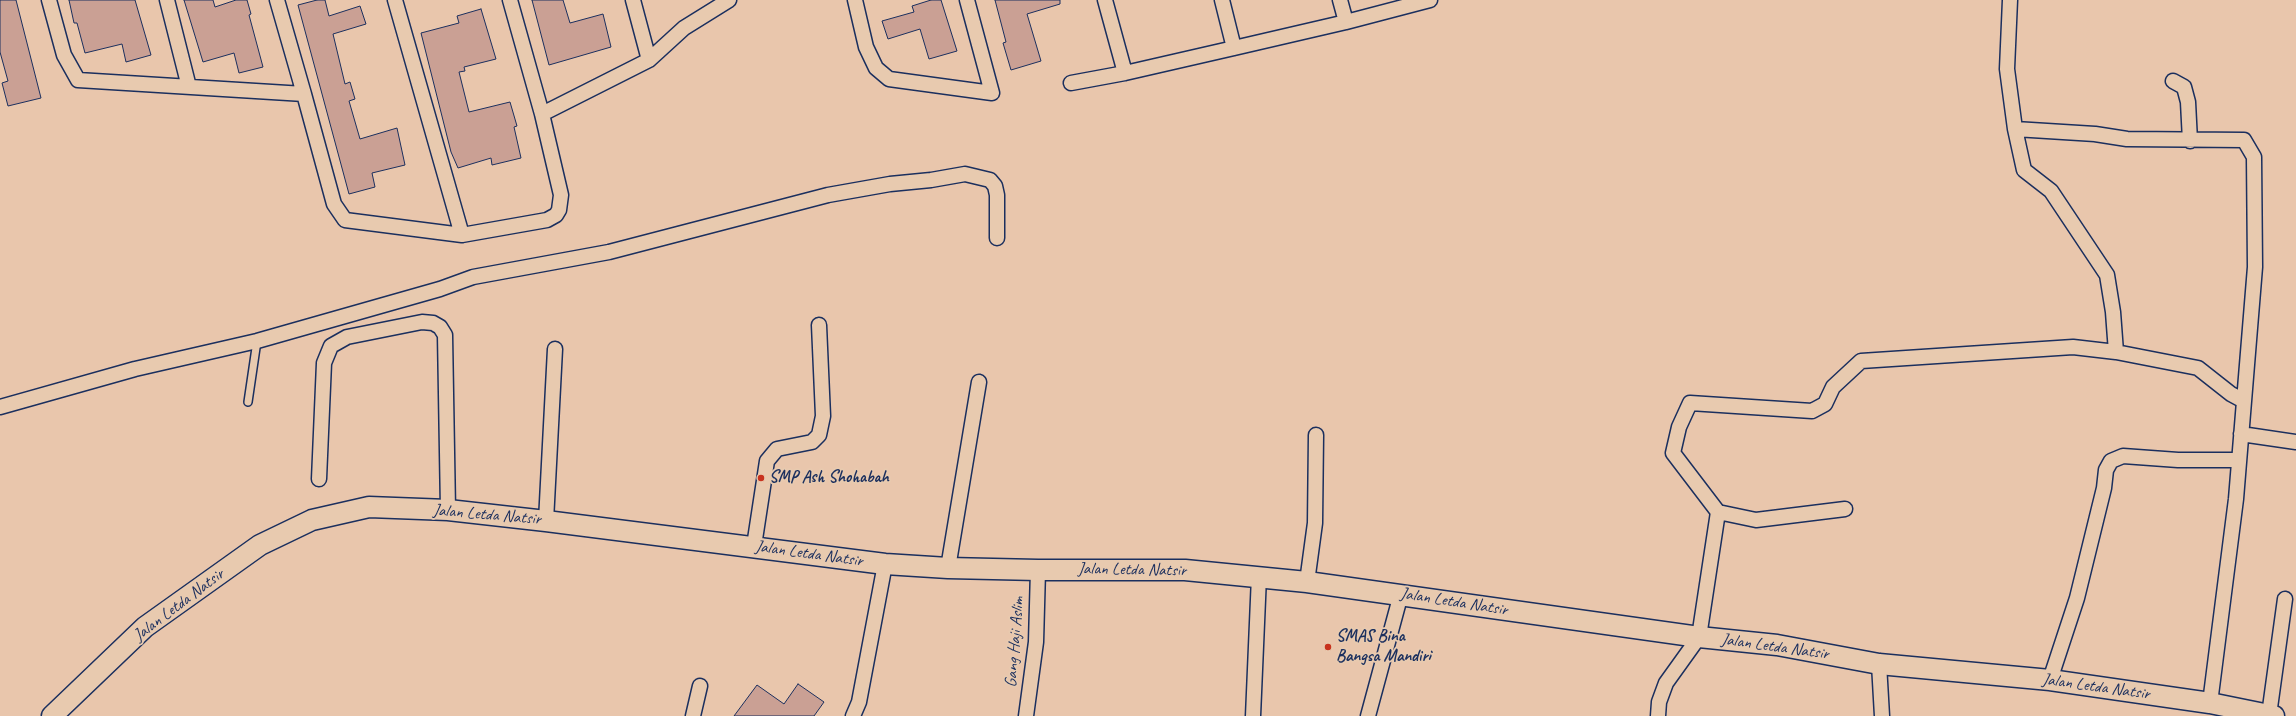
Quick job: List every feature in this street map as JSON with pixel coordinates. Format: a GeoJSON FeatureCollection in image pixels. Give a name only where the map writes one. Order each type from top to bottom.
{"type":"FeatureCollection","features":[{"type":"Feature","properties":{"kind":"main road","name":"Jalan Letda Natsir"},"geometry":{"type":"LineString","coordinates":[[52,716],[145,627],[260,546],[312,520],[369,507],[448,510],[754,546],[885,564],[948,568],[1038,570],[1185,570],[1259,576],[1401,594],[1699,637],[1777,645],[1879,664],[2050,680],[2210,703],[2272,715]]}},
{"type":"Feature","properties":{"kind":"street"},"geometry":{"type":"LineString","coordinates":[[49,0],[64,55],[78,80],[304,94]]}},
{"type":"Feature","properties":{"kind":"street"},"geometry":{"type":"LineString","coordinates":[[167,0],[189,87]]}},
{"type":"Feature","properties":{"kind":"street"},"geometry":{"type":"LineString","coordinates":[[277,0],[334,204],[346,220],[462,235],[547,220],[556,215],[559,210],[561,195],[542,114],[510,0]]}},
{"type":"Feature","properties":{"kind":"street"},"geometry":{"type":"LineString","coordinates":[[395,0],[462,235]]}},
{"type":"Feature","properties":{"kind":"street"},"geometry":{"type":"LineString","coordinates":[[633,0],[649,60]]}},
{"type":"Feature","properties":{"kind":"street"},"geometry":{"type":"LineString","coordinates":[[542,114],[649,60],[684,28],[729,0]]}},
{"type":"Feature","properties":{"kind":"street"},"geometry":{"type":"LineString","coordinates":[[855,0],[866,47],[876,68],[889,79],[992,93],[967,0]]}},
{"type":"Feature","properties":{"kind":"street"},"geometry":{"type":"LineString","coordinates":[[1105,0],[1125,73]]}},
{"type":"Feature","properties":{"kind":"street"},"geometry":{"type":"LineString","coordinates":[[1222,0],[1234,48]]}},
{"type":"Feature","properties":{"kind":"street"},"geometry":{"type":"LineString","coordinates":[[1340,0],[1346,22]]}},
{"type":"Feature","properties":{"kind":"street"},"geometry":{"type":"LineString","coordinates":[[1071,83],[1125,73],[1234,48],[1346,22],[1430,0]]}},
{"type":"Feature","properties":{"kind":"street"},"geometry":{"type":"LineString","coordinates":[[2010,0],[2007,70],[2015,129],[2024,170],[2051,191],[2107,275],[2113,312],[2116,352]]}},
{"type":"Feature","properties":{"kind":"street"},"geometry":{"type":"LineString","coordinates":[[2173,80],[2184,87],[2188,102],[2190,141]]}},
{"type":"Feature","properties":{"kind":"street"},"geometry":{"type":"LineString","coordinates":[[2015,129],[2095,134],[2127,139],[2190,141],[2244,140],[2254,157],[2255,268],[2242,434],[2238,460],[2236,499],[2210,703]]}},
{"type":"Feature","properties":{"kind":"street"},"geometry":{"type":"LineString","coordinates":[[0,407],[135,369],[257,341],[440,289],[473,277],[609,252],[828,195],[959,174],[980,176],[990,180],[995,186],[997,196],[997,238]]}},
{"type":"Feature","properties":{"kind":"street"},"geometry":{"type":"LineString","coordinates":[[319,479],[324,363],[331,346],[346,337],[422,322],[433,323],[440,328],[445,335],[448,510]]}},
{"type":"Feature","properties":{"kind":"street"},"geometry":{"type":"LineString","coordinates":[[754,546],[767,461],[777,448],[812,442],[819,435],[823,416],[819,325]]}},
{"type":"Feature","properties":{"kind":"street"},"geometry":{"type":"LineString","coordinates":[[1845,509],[1756,520],[1718,512],[1673,454],[1679,427],[1690,403],[1812,411],[1825,404],[1833,387],[1861,361],[2073,347],[2116,352],[2198,368],[2231,394],[2244,401]]}},
{"type":"Feature","properties":{"kind":"street"},"geometry":{"type":"LineString","coordinates":[[546,521],[555,350]]}},
{"type":"Feature","properties":{"kind":"street"},"geometry":{"type":"LineString","coordinates":[[948,568],[979,382]]}},
{"type":"Feature","properties":{"kind":"street"},"geometry":{"type":"LineString","coordinates":[[2242,434],[2296,442]]}},
{"type":"Feature","properties":{"kind":"street"},"geometry":{"type":"LineString","coordinates":[[1307,582],[1315,523],[1316,435]]}},
{"type":"Feature","properties":{"kind":"street"},"geometry":{"type":"LineString","coordinates":[[2050,680],[2077,598],[2104,488],[2106,470],[2111,461],[2123,456],[2178,460],[2238,460]]}},
{"type":"Feature","properties":{"kind":"street"},"geometry":{"type":"LineString","coordinates":[[1658,716],[1659,702],[1666,683],[1699,637],[1718,512]]}},
{"type":"Feature","properties":{"kind":"street"},"geometry":{"type":"LineString","coordinates":[[853,716],[858,702],[885,564]]}},
{"type":"Feature","properties":{"kind":"street","name":"Gang Haji Aslim"},"geometry":{"type":"LineString","coordinates":[[1026,716],[1036,642],[1038,570]]}},
{"type":"Feature","properties":{"kind":"street"},"geometry":{"type":"LineString","coordinates":[[1252,716],[1259,576]]}},
{"type":"Feature","properties":{"kind":"street"},"geometry":{"type":"LineString","coordinates":[[1368,716],[1401,594]]}},
{"type":"Feature","properties":{"kind":"street"},"geometry":{"type":"LineString","coordinates":[[2272,715],[2284,599]]}},
{"type":"Feature","properties":{"kind":"street"},"geometry":{"type":"LineString","coordinates":[[1879,664],[1882,716]]}},
{"type":"Feature","properties":{"kind":"street"},"geometry":{"type":"LineString","coordinates":[[693,716],[700,686]]}},
{"type":"Feature","properties":{"kind":"lane"},"geometry":{"type":"LineString","coordinates":[[248,402],[257,341]]}},
{"type":"Feature","properties":{"kind":"building"},"geometry":{"type":"Polygon","coordinates":[[[0,0],[16,0],[41,98],[8,106],[2,83],[8,81],[0,52],[0,0]]]}},
{"type":"Feature","properties":{"kind":"building"},"geometry":{"type":"Polygon","coordinates":[[[69,0],[135,0],[151,55],[126,62],[122,44],[85,53],[77,23],[74,23],[69,0]]]}},
{"type":"Feature","properties":{"kind":"building"},"geometry":{"type":"Polygon","coordinates":[[[184,0],[213,0],[215,7],[236,0],[247,0],[251,14],[249,15],[263,67],[239,73],[234,53],[203,62],[184,0]]]}},
{"type":"Feature","properties":{"kind":"building"},"geometry":{"type":"Polygon","coordinates":[[[317,0],[325,0],[329,16],[360,6],[366,24],[333,34],[345,84],[350,82],[355,99],[349,101],[360,139],[397,128],[405,165],[372,173],[375,187],[349,194],[298,5],[317,0]]]}},
{"type":"Feature","properties":{"kind":"building"},"geometry":{"type":"Polygon","coordinates":[[[532,0],[563,0],[570,23],[603,14],[611,47],[549,65],[532,0]]]}},
{"type":"Feature","properties":{"kind":"building"},"geometry":{"type":"Polygon","coordinates":[[[931,0],[941,0],[957,51],[929,59],[920,29],[888,39],[882,21],[914,12],[912,6],[931,0]]]}},
{"type":"Feature","properties":{"kind":"building"},"geometry":{"type":"Polygon","coordinates":[[[995,0],[1060,0],[1060,4],[1027,14],[1041,61],[1011,70],[1003,43],[1006,42],[995,0]]]}},
{"type":"Feature","properties":{"kind":"building"},"geometry":{"type":"Polygon","coordinates":[[[481,9],[496,59],[464,67],[465,71],[459,72],[469,112],[510,102],[517,126],[514,127],[521,158],[492,165],[491,158],[458,168],[451,152],[421,33],[459,23],[457,16],[481,9]]]}},
{"type":"Feature","properties":{"kind":"building"},"geometry":{"type":"Polygon","coordinates":[[[798,684],[824,702],[814,716],[734,716],[757,685],[784,704],[798,684]]]}},
{"type":"Feature","properties":{"kind":"place","name":"SMP Ash Shohabah"},"geometry":{"type":"Point","coordinates":[761,478]}},
{"type":"Feature","properties":{"kind":"place","name":"SMAS Bina Bangsa Mandiri"},"geometry":{"type":"Point","coordinates":[1328,647]}}]}
